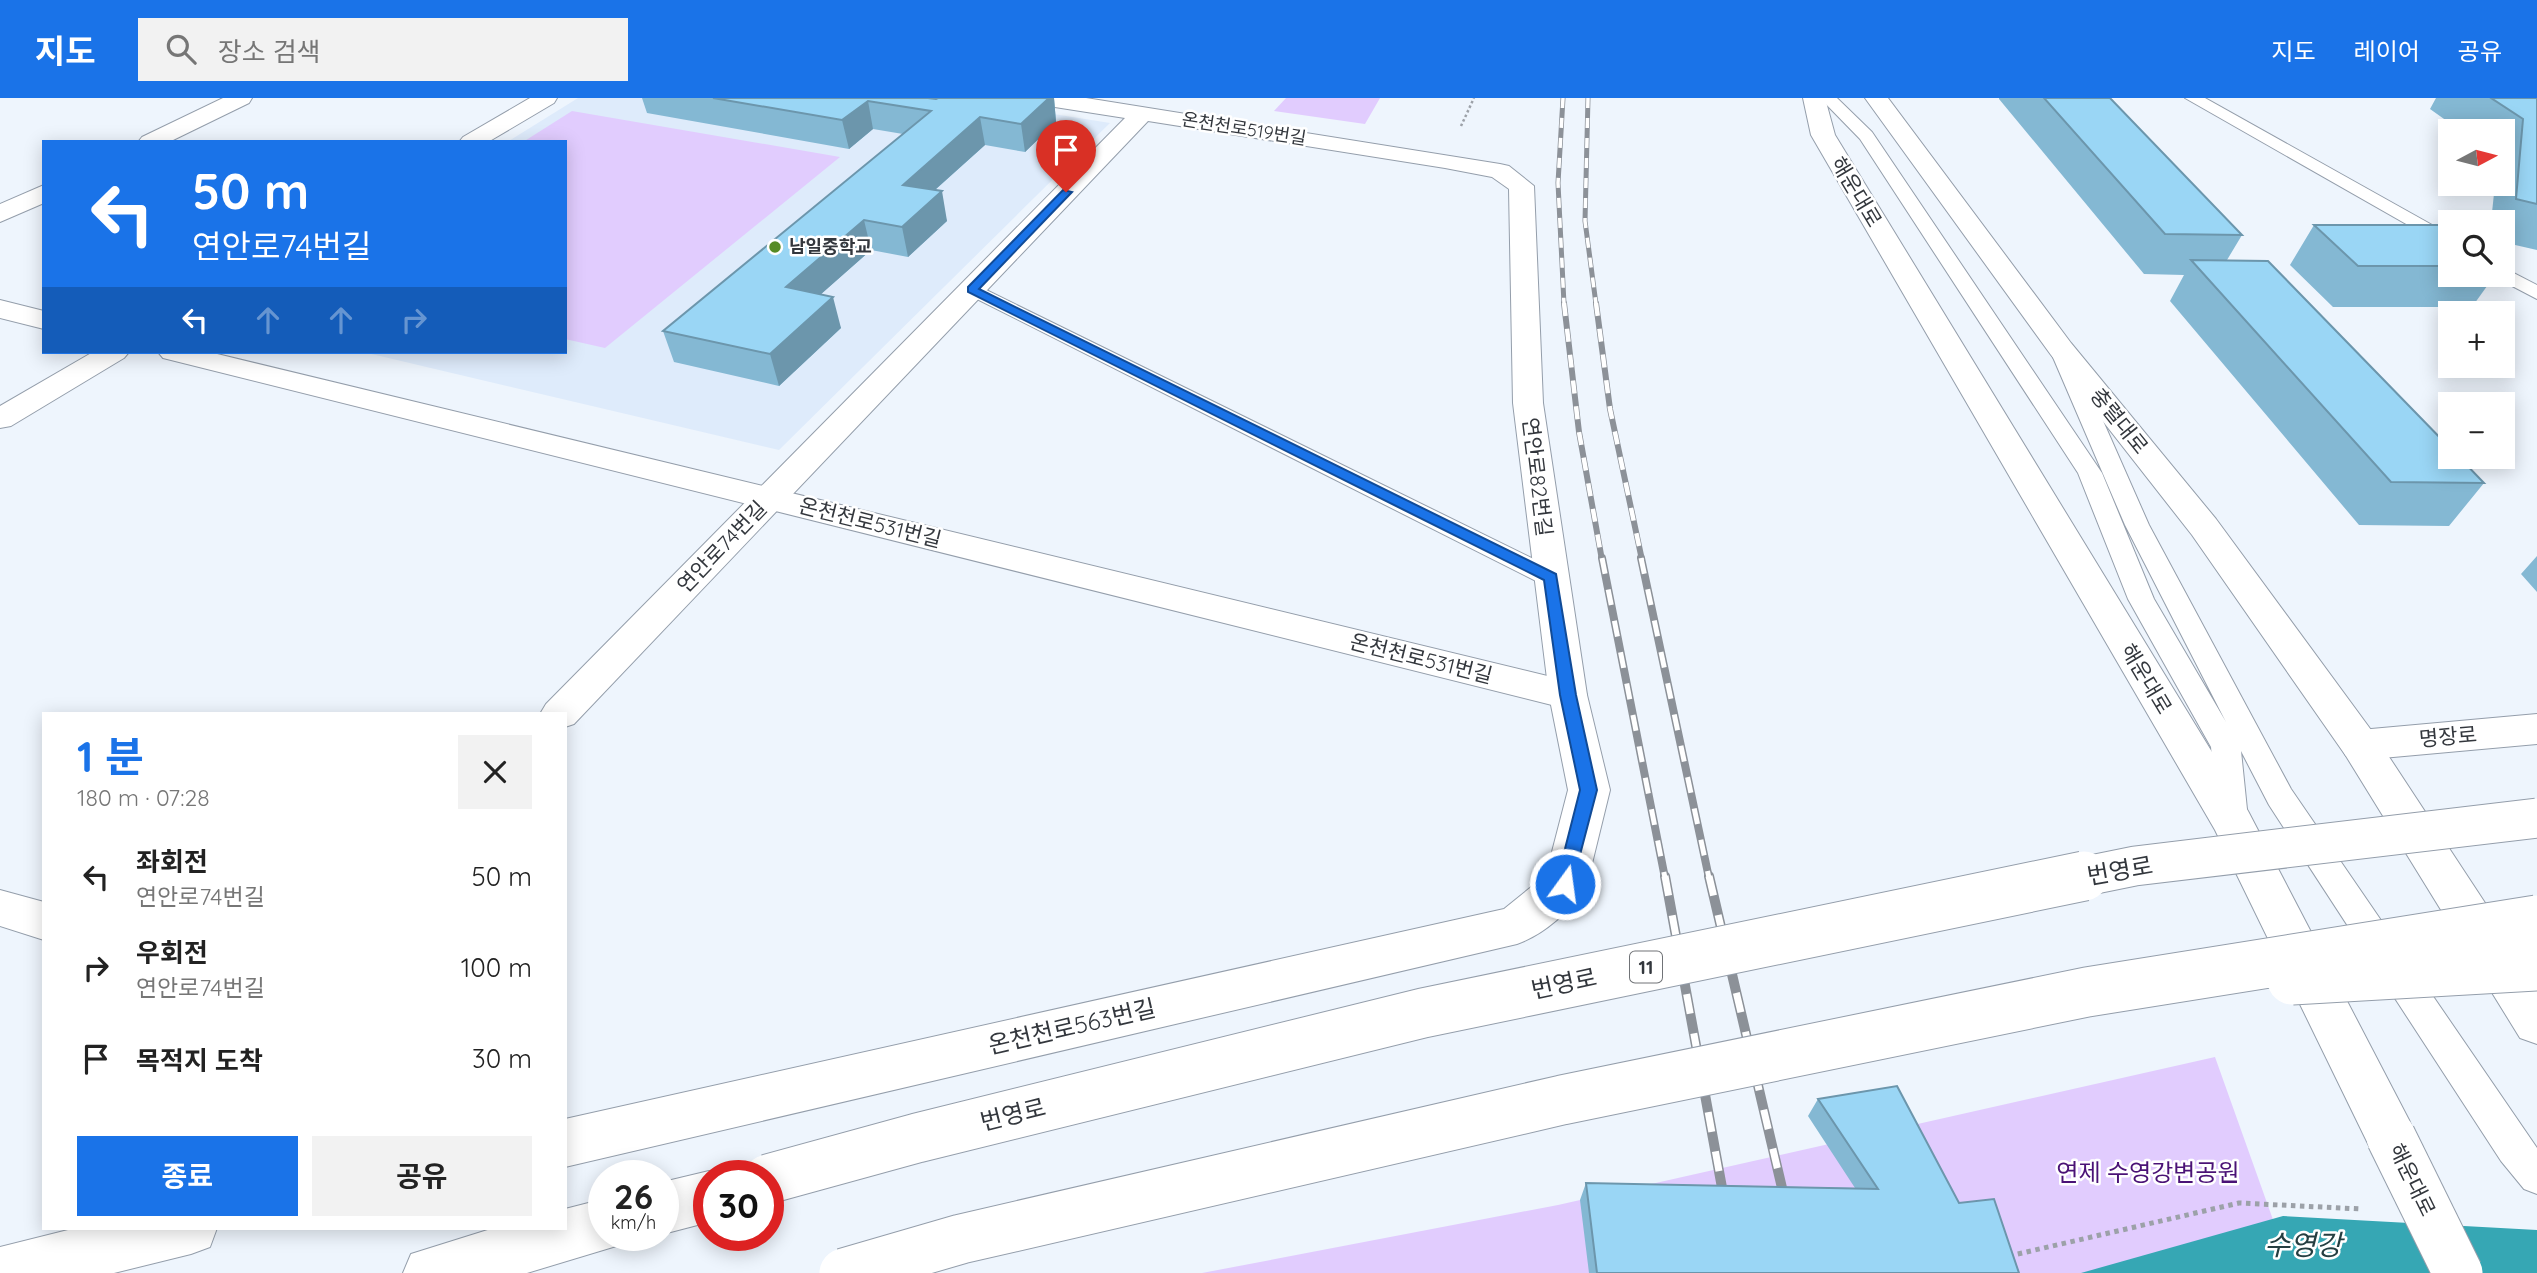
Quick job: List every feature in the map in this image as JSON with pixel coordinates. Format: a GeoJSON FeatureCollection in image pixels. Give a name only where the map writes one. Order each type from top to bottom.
{"type":"FeatureCollection","features":[{"type":"Feature","properties":{"kind":"main road"},"geometry":{"type":"LineString","coordinates":[[154,140],[241,98]]}},
{"type":"Feature","properties":{"kind":"main road"},"geometry":{"type":"LineString","coordinates":[[474,140],[546,98]]}},
{"type":"Feature","properties":{"kind":"main road","name":"온천천로519번길"},"geometry":{"type":"LineString","coordinates":[[1042,98],[1446,160]]}},
{"type":"Feature","properties":{"kind":"main road","name":"해운대로"},"geometry":{"type":"LineString","coordinates":[[1814,98],[1823,135],[2233,823],[2458,1273]]}},
{"type":"Feature","properties":{"kind":"main road","name":"충렬대로"},"geometry":{"type":"LineString","coordinates":[[1876,98],[2061,349],[2204,527],[2360,745]]}},
{"type":"Feature","properties":{"kind":"main road","name":"연안로74번길"},"geometry":{"type":"LineString","coordinates":[[563,712],[1142,114]]}},
{"type":"Feature","properties":{"kind":"main road","name":"연안로82번길"},"geometry":{"type":"LineString","coordinates":[[1446,160],[1500,171],[1521,186],[1528,403],[1568,695],[1589,790],[1565,884]]}},
{"type":"Feature","properties":{"kind":"main road"},"geometry":{"type":"LineString","coordinates":[[0,214],[42,194]]}},
{"type":"Feature","properties":{"kind":"main road"},"geometry":{"type":"LineString","coordinates":[[0,309],[42,320]]}},
{"type":"Feature","properties":{"kind":"main road"},"geometry":{"type":"LineString","coordinates":[[0,419],[111,354]]}},
{"type":"Feature","properties":{"kind":"main road","name":"온천천로531번길"},"geometry":{"type":"LineString","coordinates":[[181,354],[1568,695]]}},
{"type":"Feature","properties":{"kind":"main road","name":"명장로"},"geometry":{"type":"LineString","coordinates":[[2360,745],[2537,729]]}},
{"type":"Feature","properties":{"kind":"main road"},"geometry":{"type":"LineString","coordinates":[[2360,745],[2537,1023]]}},
{"type":"Feature","properties":{"kind":"main road","name":"번영로"},"geometry":{"type":"LineString","coordinates":[[784,1175],[917,1138],[1423,1013],[2135,866],[2537,818]]}},
{"type":"Feature","properties":{"kind":"main road","name":"온천천로563번길"},"geometry":{"type":"LineString","coordinates":[[567,1143],[1517,925],[1565,884]]}},
{"type":"Feature","properties":{"kind":"main road"},"geometry":{"type":"LineString","coordinates":[[0,908],[42,919]]}},
{"type":"Feature","properties":{"kind":"main road"},"geometry":{"type":"LineString","coordinates":[[844,1273],[961,1239],[1562,1100],[2087,992],[2537,920]]}},
{"type":"Feature","properties":{"kind":"main road"},"geometry":{"type":"LineString","coordinates":[[2087,992],[2537,966]]}},
{"type":"Feature","properties":{"kind":"main road"},"geometry":{"type":"LineString","coordinates":[[430,1273],[588,1229]]}},
{"type":"Feature","properties":{"kind":"main road"},"geometry":{"type":"LineString","coordinates":[[14,1270],[60,1230]]}},
{"type":"Feature","properties":{"kind":"main road"},"geometry":{"type":"LineString","coordinates":[[14,1270],[183,1230]]}},
{"type":"Feature","properties":{"kind":"lane"},"geometry":{"type":"LineString","coordinates":[[1828,98],[1866,136],[2090,473],[2141,599],[2226,747],[2233,823]]}},
{"type":"Feature","properties":{"kind":"lane"},"geometry":{"type":"LineString","coordinates":[[2193,98],[2438,236]]}},
{"type":"Feature","properties":{"kind":"lane"},"geometry":{"type":"LineString","coordinates":[[2515,280],[2537,293]]}},
{"type":"Feature","properties":{"kind":"lane"},"geometry":{"type":"LineString","coordinates":[[972,289],[1551,578]]}},
{"type":"Feature","properties":{"kind":"lane"},"geometry":{"type":"LineString","coordinates":[[2061,349],[2137,525],[2280,797],[2525,1163]]}},
{"type":"Feature","properties":{"kind":"path"},"geometry":{"type":"LineString","coordinates":[[2000,1258],[2239,1203],[2375,1209]]}},
{"type":"Feature","properties":{"kind":"shaded area","name":"남일중학교"},"geometry":{"type":"Polygon","coordinates":[[[578,98],[954,98],[1110,123],[779,450],[371,354],[567,354],[567,140],[510,140],[578,98]]]}},
{"type":"Feature","properties":{"kind":"green space"},"geometry":{"type":"Polygon","coordinates":[[[1286,98],[1380,98],[1365,124],[1274,111],[1286,98]]]}},
{"type":"Feature","properties":{"kind":"green space"},"geometry":{"type":"Polygon","coordinates":[[[572,111],[840,157],[605,348],[567,339],[567,140],[526,140],[572,111]]]}},
{"type":"Feature","properties":{"kind":"green space","name":"연제 수영강변공원"},"geometry":{"type":"Polygon","coordinates":[[[2215,1057],[2292,1273],[1202,1273],[1558,1205],[2215,1057]]]}},
{"type":"Feature","properties":{"kind":"water","name":"수영강"},"geometry":{"type":"Polygon","coordinates":[[[2283,1216],[2537,1230],[2537,1273],[2081,1273],[2283,1216]]]}},
{"type":"Feature","properties":{"kind":"building"},"geometry":{"type":"Polygon","coordinates":[[[713,98],[1049,98],[1021,124],[980,117],[903,185],[942,191],[902,227],[864,220],[786,287],[833,297],[770,354],[663,331],[931,111],[868,101],[842,120],[713,98]]]}},
{"type":"Feature","properties":{"kind":"building"},"geometry":{"type":"Polygon","coordinates":[[[2044,98],[2110,98],[2242,235],[2165,234],[2044,98]]]}},
{"type":"Feature","properties":{"kind":"building"},"geometry":{"type":"Polygon","coordinates":[[[2491,98],[2537,98],[2537,204],[2516,199],[2523,119],[2491,98]]]}},
{"type":"Feature","properties":{"kind":"building"},"geometry":{"type":"Polygon","coordinates":[[[2314,225],[2438,225],[2438,266],[2358,266],[2314,225]]]}},
{"type":"Feature","properties":{"kind":"building"},"geometry":{"type":"Polygon","coordinates":[[[2191,260],[2268,261],[2438,436],[2438,469],[2471,469],[2484,483],[2391,482],[2191,260]]]}},
{"type":"Feature","properties":{"kind":"building"},"geometry":{"type":"Polygon","coordinates":[[[1897,1086],[1959,1203],[1994,1199],[2019,1273],[1597,1273],[1586,1183],[1878,1189],[1818,1099],[1897,1086]]]}},
{"type":"Feature","properties":{"kind":"railway"},"geometry":{"type":"LineString","coordinates":[[1563,98],[1558,183],[1564,304]]}},
{"type":"Feature","properties":{"kind":"railway"},"geometry":{"type":"LineString","coordinates":[[1588,98],[1585,221],[1596,304]]}},
{"type":"Feature","properties":{"kind":"railway"},"geometry":{"type":"LineString","coordinates":[[1564,303],[1579,432],[1602,560]]}},
{"type":"Feature","properties":{"kind":"railway"},"geometry":{"type":"LineString","coordinates":[[1596,303],[1610,409],[1642,560]]}},
{"type":"Feature","properties":{"kind":"railway"},"geometry":{"type":"LineString","coordinates":[[1602,558],[1665,878]]}},
{"type":"Feature","properties":{"kind":"railway"},"geometry":{"type":"LineString","coordinates":[[1641,558],[1709,878]]}},
{"type":"Feature","properties":{"kind":"railway"},"geometry":{"type":"LineString","coordinates":[[1665,876],[1725,1204]]}},
{"type":"Feature","properties":{"kind":"railway"},"geometry":{"type":"LineString","coordinates":[[1709,876],[1786,1205]]}},
{"type":"Feature","properties":{"kind":"place","name":"남일중학교"},"geometry":{"type":"Point","coordinates":[775,247]}},
{"type":"Feature","properties":{"kind":"route"},"geometry":{"type":"LineString","coordinates":[[1066,192],[972,289],[1551,578],[1568,695],[1589,790],[1565,884]]}}]}
